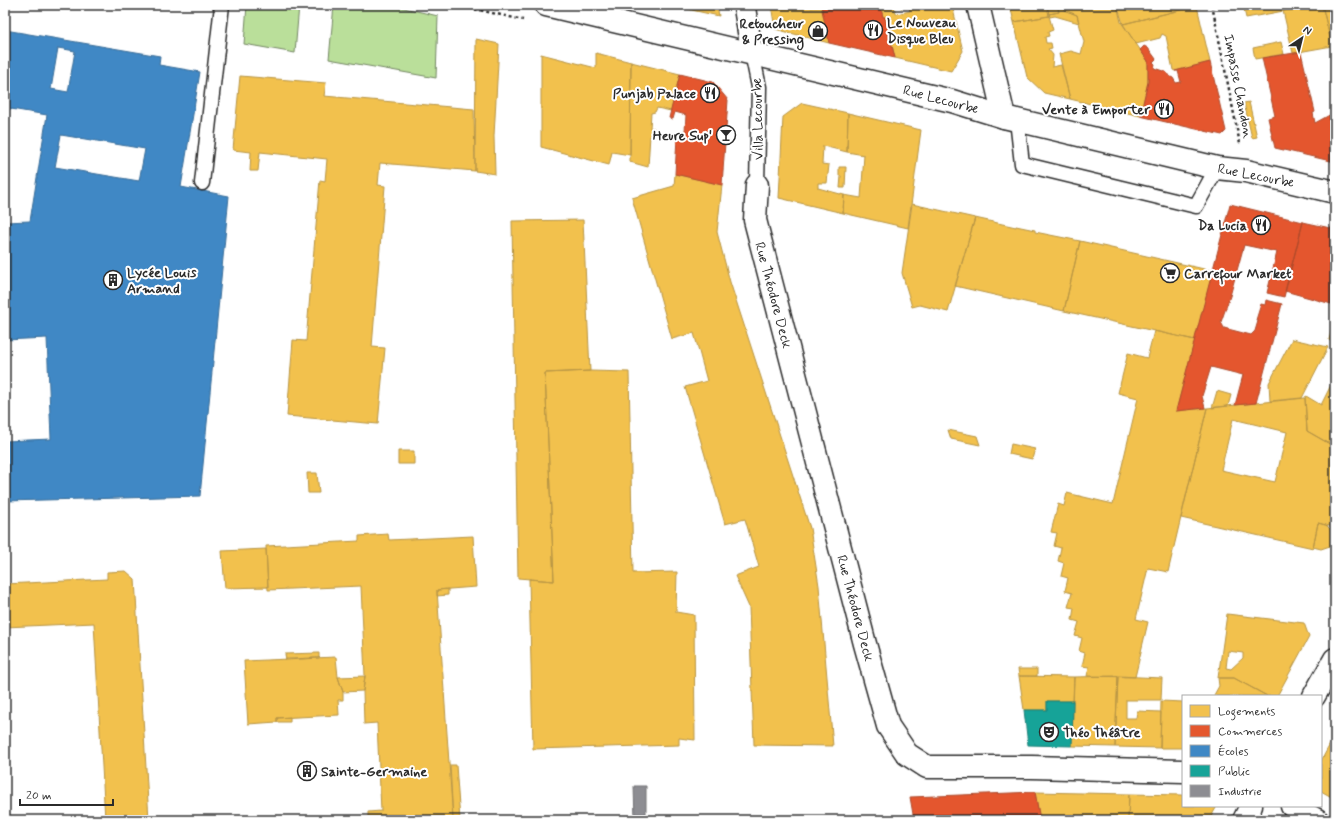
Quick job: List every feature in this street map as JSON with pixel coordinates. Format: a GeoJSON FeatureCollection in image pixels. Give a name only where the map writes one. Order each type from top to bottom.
{"type":"FeatureCollection","features":[{"type":"Feature","properties":{"kind":"street","name":"Rue Lecourbe"},"geometry":{"type":"LineString","coordinates":[[546,5],[952,101],[1011,118],[1217,168],[1246,171],[1335,192]]}},
{"type":"Feature","properties":{"kind":"street"},"geometry":{"type":"LineString","coordinates":[[744,5],[752,53]]}},
{"type":"Feature","properties":{"kind":"street"},"geometry":{"type":"LineString","coordinates":[[978,5],[1011,118]]}},
{"type":"Feature","properties":{"kind":"street","name":"Rue Théodore Deck"},"geometry":{"type":"LineString","coordinates":[[757,186],[755,220],[865,644],[888,726],[906,754],[927,767],[1032,767],[1182,771]]}},
{"type":"Feature","properties":{"kind":"street"},"geometry":{"type":"LineString","coordinates":[[1315,695],[1335,659]]}},
{"type":"Feature","properties":{"kind":"street"},"geometry":{"type":"LineString","coordinates":[[1244,820],[1250,807]]}},
{"type":"Feature","properties":{"kind":"street"},"geometry":{"type":"LineString","coordinates":[[1294,807],[1317,820]]}},
{"type":"Feature","properties":{"kind":"lane"},"geometry":{"type":"LineString","coordinates":[[202,183],[222,5]]}},
{"type":"Feature","properties":{"kind":"lane","name":"Villa Lecourbe"},"geometry":{"type":"LineString","coordinates":[[752,53],[759,87],[757,186]]}},
{"type":"Feature","properties":{"kind":"lane"},"geometry":{"type":"LineString","coordinates":[[1011,118],[1022,164],[1196,206],[1217,168]]}},
{"type":"Feature","properties":{"kind":"path","name":"Impasse Chandon"},"geometry":{"type":"LineString","coordinates":[[1212,5],[1246,171]]}},
{"type":"Feature","properties":{"kind":"green space"},"geometry":{"type":"Polygon","coordinates":[[[247,5],[299,5],[295,53],[244,44],[247,5]]]}},
{"type":"Feature","properties":{"kind":"green space"},"geometry":{"type":"Polygon","coordinates":[[[334,5],[391,5],[438,16],[436,78],[329,59],[334,5]]]}},
{"type":"Feature","properties":{"kind":"building: Logements"},"geometry":{"type":"Polygon","coordinates":[[[672,5],[717,5],[719,16],[696,11],[672,5]]]}},
{"type":"Feature","properties":{"kind":"building: Logements"},"geometry":{"type":"Polygon","coordinates":[[[771,5],[811,5],[811,8],[822,7],[829,43],[775,29],[771,5]]]}},
{"type":"Feature","properties":{"kind":"building: Logements"},"geometry":{"type":"Polygon","coordinates":[[[880,5],[900,5],[952,5],[963,51],[951,71],[895,58],[885,17],[883,17],[880,5]],[[900,5],[894,7],[896,14],[910,11],[909,6],[901,8],[900,5]]]}},
{"type":"Feature","properties":{"kind":"building: Logements"},"geometry":{"type":"Polygon","coordinates":[[[1010,5],[1047,5],[1049,16],[1014,22],[1010,5]]]}},
{"type":"Feature","properties":{"kind":"building: Logements"},"geometry":{"type":"Polygon","coordinates":[[[1047,5],[1057,5],[1059,12],[1049,14],[1047,5]]]}},
{"type":"Feature","properties":{"kind":"building: Logements"},"geometry":{"type":"Polygon","coordinates":[[[1057,5],[1063,5],[1064,10],[1077,15],[1079,23],[1055,16],[1050,17],[1049,14],[1059,12],[1057,5]]]}},
{"type":"Feature","properties":{"kind":"building: Logements"},"geometry":{"type":"Polygon","coordinates":[[[1063,5],[1117,5],[1121,22],[1148,61],[1148,82],[1140,116],[1070,99],[1059,54],[1071,51],[1081,54],[1084,42],[1077,15],[1064,10],[1063,5]]]}},
{"type":"Feature","properties":{"kind":"building: Logements"},"geometry":{"type":"Polygon","coordinates":[[[1117,5],[1197,5],[1197,6],[1123,24],[1117,5]]]}},
{"type":"Feature","properties":{"kind":"building: Logements"},"geometry":{"type":"Polygon","coordinates":[[[1243,5],[1316,5],[1246,18],[1243,5]]]}},
{"type":"Feature","properties":{"kind":"building: Logements"},"geometry":{"type":"Polygon","coordinates":[[[1322,5],[1332,46],[1293,53],[1283,11],[1322,5]]]}},
{"type":"Feature","properties":{"kind":"building: Logements"},"geometry":{"type":"Polygon","coordinates":[[[1322,5],[1335,5],[1335,60],[1332,46],[1322,5]]]}},
{"type":"Feature","properties":{"kind":"building: Logements"},"geometry":{"type":"Polygon","coordinates":[[[1197,6],[1210,62],[1175,71],[1173,70],[1166,36],[1162,34],[1160,38],[1136,44],[1123,24],[1197,6]]]}},
{"type":"Feature","properties":{"kind":"building: Logements"},"geometry":{"type":"Polygon","coordinates":[[[1049,16],[1053,30],[1048,32],[1049,36],[1045,37],[1046,43],[1051,43],[1052,48],[1048,49],[1053,55],[1052,67],[1061,65],[1070,99],[1044,93],[1027,77],[1014,22],[1049,16]]]}},
{"type":"Feature","properties":{"kind":"building: Logements"},"geometry":{"type":"Polygon","coordinates":[[[476,39],[499,44],[494,136],[495,174],[475,171],[476,39]]]}},
{"type":"Feature","properties":{"kind":"building: Logements"},"geometry":{"type":"Polygon","coordinates":[[[1281,42],[1284,54],[1255,59],[1253,48],[1281,42]]]}},
{"type":"Feature","properties":{"kind":"building: Logements"},"geometry":{"type":"Polygon","coordinates":[[[596,53],[631,62],[630,155],[612,152],[609,165],[541,147],[541,54],[596,68],[596,53]]]}},
{"type":"Feature","properties":{"kind":"building: Logements"},"geometry":{"type":"Polygon","coordinates":[[[631,62],[680,74],[671,111],[657,108],[655,112],[651,113],[650,128],[654,128],[653,135],[650,135],[648,167],[630,162],[631,62]]]}},
{"type":"Feature","properties":{"kind":"building: Logements"},"geometry":{"type":"Polygon","coordinates":[[[240,76],[326,83],[324,96],[474,109],[475,171],[380,163],[378,185],[385,186],[372,347],[385,348],[378,424],[287,416],[293,340],[306,341],[320,180],[325,181],[327,159],[260,152],[258,171],[250,171],[251,152],[233,150],[240,76]]]}},
{"type":"Feature","properties":{"kind":"building: Logements"},"geometry":{"type":"Polygon","coordinates":[[[1249,102],[1257,137],[1252,138],[1244,103],[1249,102]]]}},
{"type":"Feature","properties":{"kind":"building: Logements"},"geometry":{"type":"Polygon","coordinates":[[[802,103],[848,113],[847,152],[823,146],[822,164],[829,165],[827,183],[818,183],[818,188],[844,195],[843,213],[779,198],[783,117],[802,103]]]}},
{"type":"Feature","properties":{"kind":"building: Logements"},"geometry":{"type":"Polygon","coordinates":[[[848,113],[921,130],[908,228],[843,213],[844,195],[861,198],[864,155],[847,152],[848,113]]]}},
{"type":"Feature","properties":{"kind":"building: Logements"},"geometry":{"type":"Polygon","coordinates":[[[839,167],[846,167],[845,188],[840,188],[841,176],[839,176],[839,167]]]}},
{"type":"Feature","properties":{"kind":"building: Logements"},"geometry":{"type":"Polygon","coordinates":[[[675,174],[722,185],[717,232],[730,282],[810,528],[819,586],[833,746],[754,745],[749,607],[735,576],[759,567],[745,519],[725,524],[685,387],[707,381],[694,333],[672,339],[632,198],[674,186],[675,174]]]}},
{"type":"Feature","properties":{"kind":"building: Logements"},"geometry":{"type":"Polygon","coordinates":[[[912,204],[975,218],[948,312],[920,305],[912,307],[902,273],[912,204]]]}},
{"type":"Feature","properties":{"kind":"building: Logements"},"geometry":{"type":"Polygon","coordinates":[[[975,218],[1080,241],[1064,311],[955,286],[975,218]]]}},
{"type":"Feature","properties":{"kind":"building: Logements"},"geometry":{"type":"Polygon","coordinates":[[[583,220],[590,371],[545,373],[554,581],[518,578],[512,221],[583,220]]]}},
{"type":"Feature","properties":{"kind":"building: Logements"},"geometry":{"type":"Polygon","coordinates":[[[1080,241],[1213,271],[1195,340],[1064,311],[1080,241]]]}},
{"type":"Feature","properties":{"kind":"building: Logements"},"geometry":{"type":"Polygon","coordinates":[[[1335,316],[1335,344],[1329,340],[1335,316]]]}},
{"type":"Feature","properties":{"kind":"building: Logements"},"geometry":{"type":"Polygon","coordinates":[[[1154,331],[1195,340],[1176,411],[1207,408],[1168,572],[1148,568],[1136,619],[1148,622],[1135,677],[1087,676],[1089,667],[1082,666],[1085,653],[1079,651],[1082,638],[1075,636],[1079,622],[1072,620],[1074,608],[1068,607],[1072,593],[1065,591],[1068,578],[1061,576],[1064,563],[1058,561],[1061,548],[1054,546],[1057,533],[1051,532],[1058,504],[1064,506],[1067,493],[1113,504],[1138,398],[1118,393],[1128,353],[1147,358],[1154,331]]]}},
{"type":"Feature","properties":{"kind":"building: Logements"},"geometry":{"type":"Polygon","coordinates":[[[1292,339],[1328,347],[1302,398],[1270,401],[1269,383],[1292,339]]]}},
{"type":"Feature","properties":{"kind":"building: Logements"},"geometry":{"type":"Polygon","coordinates":[[[590,371],[629,372],[633,573],[677,572],[676,612],[694,615],[695,740],[679,738],[679,745],[533,749],[529,579],[554,581],[545,373],[590,371]]]}},
{"type":"Feature","properties":{"kind":"building: Logements"},"geometry":{"type":"Polygon","coordinates":[[[1333,381],[1335,382],[1335,447],[1307,431],[1305,398],[1306,396],[1321,405],[1333,381]]]}},
{"type":"Feature","properties":{"kind":"building: Logements"},"geometry":{"type":"Polygon","coordinates":[[[1217,391],[1231,395],[1228,406],[1212,408],[1217,391]]]}},
{"type":"Feature","properties":{"kind":"building: Logements"},"geometry":{"type":"Polygon","coordinates":[[[1305,398],[1307,431],[1335,447],[1335,520],[1333,527],[1318,523],[1313,548],[1181,518],[1207,408],[1305,398]],[[1233,419],[1221,470],[1275,482],[1287,432],[1233,419]]]}},
{"type":"Feature","properties":{"kind":"building: Logements"},"geometry":{"type":"Polygon","coordinates":[[[948,430],[977,436],[980,445],[951,439],[948,430]]]}},
{"type":"Feature","properties":{"kind":"building: Logements"},"geometry":{"type":"Polygon","coordinates":[[[1011,444],[1035,449],[1032,459],[1009,454],[1011,444]]]}},
{"type":"Feature","properties":{"kind":"building: Logements"},"geometry":{"type":"Polygon","coordinates":[[[398,451],[414,451],[414,464],[398,464],[398,451]]]}},
{"type":"Feature","properties":{"kind":"building: Logements"},"geometry":{"type":"Polygon","coordinates":[[[307,473],[317,473],[319,493],[308,493],[307,473]]]}},
{"type":"Feature","properties":{"kind":"building: Logements"},"geometry":{"type":"Polygon","coordinates":[[[1318,523],[1326,525],[1331,532],[1335,534],[1335,542],[1330,546],[1321,549],[1313,547],[1318,523]]]}},
{"type":"Feature","properties":{"kind":"building: Logements"},"geometry":{"type":"Polygon","coordinates":[[[388,534],[389,540],[473,536],[476,587],[437,590],[453,820],[368,820],[368,812],[381,811],[377,723],[364,724],[363,691],[365,676],[361,586],[268,590],[266,546],[359,541],[359,536],[388,534]]]}},
{"type":"Feature","properties":{"kind":"building: Logements"},"geometry":{"type":"Polygon","coordinates":[[[266,549],[268,587],[225,588],[222,551],[266,549]]]}},
{"type":"Feature","properties":{"kind":"building: Logements"},"geometry":{"type":"Polygon","coordinates":[[[126,571],[135,579],[149,820],[105,820],[94,623],[5,627],[5,584],[107,579],[107,572],[126,571]]]}},
{"type":"Feature","properties":{"kind":"building: Logements"},"geometry":{"type":"Polygon","coordinates":[[[448,589],[448,595],[437,596],[437,590],[448,589]]]}},
{"type":"Feature","properties":{"kind":"building: Logements"},"geometry":{"type":"Polygon","coordinates":[[[1227,614],[1304,623],[1309,637],[1278,695],[1265,695],[1234,678],[1218,678],[1227,614]],[[1228,651],[1226,668],[1231,669],[1243,658],[1243,653],[1228,651]]]}},
{"type":"Feature","properties":{"kind":"building: Logements"},"geometry":{"type":"Polygon","coordinates":[[[319,653],[319,658],[286,660],[285,654],[319,653]]]}},
{"type":"Feature","properties":{"kind":"building: Logements"},"geometry":{"type":"Polygon","coordinates":[[[336,657],[338,677],[343,692],[343,700],[338,700],[339,715],[277,718],[277,722],[248,724],[244,661],[336,657]]]}},
{"type":"Feature","properties":{"kind":"building: Logements"},"geometry":{"type":"Polygon","coordinates":[[[1018,669],[1037,669],[1037,676],[1019,676],[1018,669]]]}},
{"type":"Feature","properties":{"kind":"building: Logements"},"geometry":{"type":"Polygon","coordinates":[[[365,676],[363,691],[343,692],[338,677],[365,676]]]}},
{"type":"Feature","properties":{"kind":"building: Logements"},"geometry":{"type":"Polygon","coordinates":[[[1019,676],[1074,677],[1073,701],[1047,701],[1047,710],[1024,710],[1019,676]]]}},
{"type":"Feature","properties":{"kind":"building: Logements"},"geometry":{"type":"Polygon","coordinates":[[[1118,676],[1115,747],[1072,746],[1074,677],[1118,676]]]}},
{"type":"Feature","properties":{"kind":"building: Logements"},"geometry":{"type":"Polygon","coordinates":[[[1118,676],[1162,678],[1161,700],[1126,700],[1126,718],[1136,718],[1137,711],[1161,712],[1160,748],[1115,747],[1118,676]]]}},
{"type":"Feature","properties":{"kind":"building: Logements"},"geometry":{"type":"Polygon","coordinates":[[[1218,678],[1234,678],[1265,695],[1214,695],[1219,686],[1218,678]]]}},
{"type":"Feature","properties":{"kind":"building: Logements"},"geometry":{"type":"Polygon","coordinates":[[[1161,701],[1182,702],[1182,748],[1160,748],[1161,701]]]}},
{"type":"Feature","properties":{"kind":"building: Logements"},"geometry":{"type":"Polygon","coordinates":[[[290,717],[290,722],[277,722],[277,718],[290,717]]]}},
{"type":"Feature","properties":{"kind":"building: Logements"},"geometry":{"type":"Polygon","coordinates":[[[1335,735],[1335,799],[1322,792],[1322,759],[1335,735]]]}},
{"type":"Feature","properties":{"kind":"building: Logements"},"geometry":{"type":"Polygon","coordinates":[[[450,765],[456,765],[460,820],[453,820],[450,765]]]}},
{"type":"Feature","properties":{"kind":"building: Logements","name":"Sainte-Germaine"},"geometry":{"type":"Polygon","coordinates":[[[312,766],[313,774],[303,776],[302,767],[312,766]]]}},
{"type":"Feature","properties":{"kind":"building: Logements"},"geometry":{"type":"Polygon","coordinates":[[[1035,792],[1129,794],[1128,820],[1040,820],[1035,792]]]}},
{"type":"Feature","properties":{"kind":"building: Logements"},"geometry":{"type":"Polygon","coordinates":[[[1129,794],[1182,795],[1182,807],[1216,808],[1209,820],[1128,820],[1129,794]]]}},
{"type":"Feature","properties":{"kind":"building: Commerces"},"geometry":{"type":"Polygon","coordinates":[[[821,5],[833,5],[834,9],[850,5],[880,5],[883,17],[885,17],[895,58],[829,43],[821,5]]]}},
{"type":"Feature","properties":{"kind":"building: Commerces"},"geometry":{"type":"Polygon","coordinates":[[[1144,46],[1148,48],[1156,59],[1153,62],[1155,64],[1154,68],[1166,72],[1176,83],[1181,82],[1178,71],[1175,71],[1210,62],[1226,131],[1222,135],[1140,116],[1148,82],[1148,61],[1140,50],[1144,46]]]}},
{"type":"Feature","properties":{"kind":"building: Commerces"},"geometry":{"type":"Polygon","coordinates":[[[1301,52],[1315,112],[1313,113],[1315,123],[1335,112],[1335,162],[1275,148],[1268,118],[1275,116],[1262,58],[1301,52]]]}},
{"type":"Feature","properties":{"kind":"building: Commerces"},"geometry":{"type":"Polygon","coordinates":[[[680,74],[713,82],[728,100],[722,185],[675,174],[677,137],[685,131],[686,115],[675,112],[673,119],[669,118],[680,74]]]}},
{"type":"Feature","properties":{"kind":"building: Commerces"},"geometry":{"type":"Polygon","coordinates":[[[1230,204],[1303,222],[1284,297],[1267,293],[1277,252],[1244,245],[1221,322],[1224,328],[1251,335],[1255,331],[1258,321],[1256,320],[1261,304],[1265,305],[1266,300],[1282,304],[1256,403],[1235,405],[1243,375],[1211,367],[1202,396],[1205,408],[1176,411],[1230,204]]]}},
{"type":"Feature","properties":{"kind":"building: Commerces"},"geometry":{"type":"Polygon","coordinates":[[[1303,222],[1335,229],[1335,305],[1285,291],[1303,222]]]}},
{"type":"Feature","properties":{"kind":"building: Commerces"},"geometry":{"type":"Polygon","coordinates":[[[1035,792],[1040,820],[914,820],[910,797],[1035,792]]]}},
{"type":"Feature","properties":{"kind":"building: Écoles","name":"Lycée Louis Armand"},"geometry":{"type":"Polygon","coordinates":[[[5,30],[160,56],[159,65],[200,72],[181,187],[229,196],[200,496],[5,501],[5,441],[51,439],[47,338],[5,340],[5,222],[30,221],[47,115],[5,108],[5,30]],[[58,48],[51,89],[68,92],[75,51],[58,48]],[[61,135],[55,167],[139,181],[145,149],[61,135]]]}},
{"type":"Feature","properties":{"kind":"building: Public"},"geometry":{"type":"Polygon","coordinates":[[[1047,701],[1073,701],[1072,746],[1028,745],[1024,710],[1047,710],[1047,701]]]}},
{"type":"Feature","properties":{"kind":"building: Industrie"},"geometry":{"type":"Polygon","coordinates":[[[634,786],[646,786],[646,820],[635,820],[634,786]]]}},
{"type":"Feature","properties":{"kind":"place","name":"Le Nouveau Disque Bleu"},"geometry":{"type":"Point","coordinates":[873,30]}},
{"type":"Feature","properties":{"kind":"place","name":"Retoucheur & Pressing"},"geometry":{"type":"Point","coordinates":[818,31]}},
{"type":"Feature","properties":{"kind":"place","name":"Punjab Palace"},"geometry":{"type":"Point","coordinates":[710,93]}},
{"type":"Feature","properties":{"kind":"place","name":"Vente à Emporter"},"geometry":{"type":"Point","coordinates":[1164,109]}},
{"type":"Feature","properties":{"kind":"place","name":"Heure Sup'"},"geometry":{"type":"Point","coordinates":[726,135]}},
{"type":"Feature","properties":{"kind":"place","name":"Da Lucia"},"geometry":{"type":"Point","coordinates":[1261,225]}},
{"type":"Feature","properties":{"kind":"place","name":"Carrefour Market"},"geometry":{"type":"Point","coordinates":[1170,273]}},
{"type":"Feature","properties":{"kind":"place","name":"Lycée Louis Armand"},"geometry":{"type":"Point","coordinates":[113,280]}},
{"type":"Feature","properties":{"kind":"place","name":"Théo Théâtre"},"geometry":{"type":"Point","coordinates":[1049,732]}},
{"type":"Feature","properties":{"kind":"place","name":"Sainte-Germaine"},"geometry":{"type":"Point","coordinates":[307,771]}}]}
